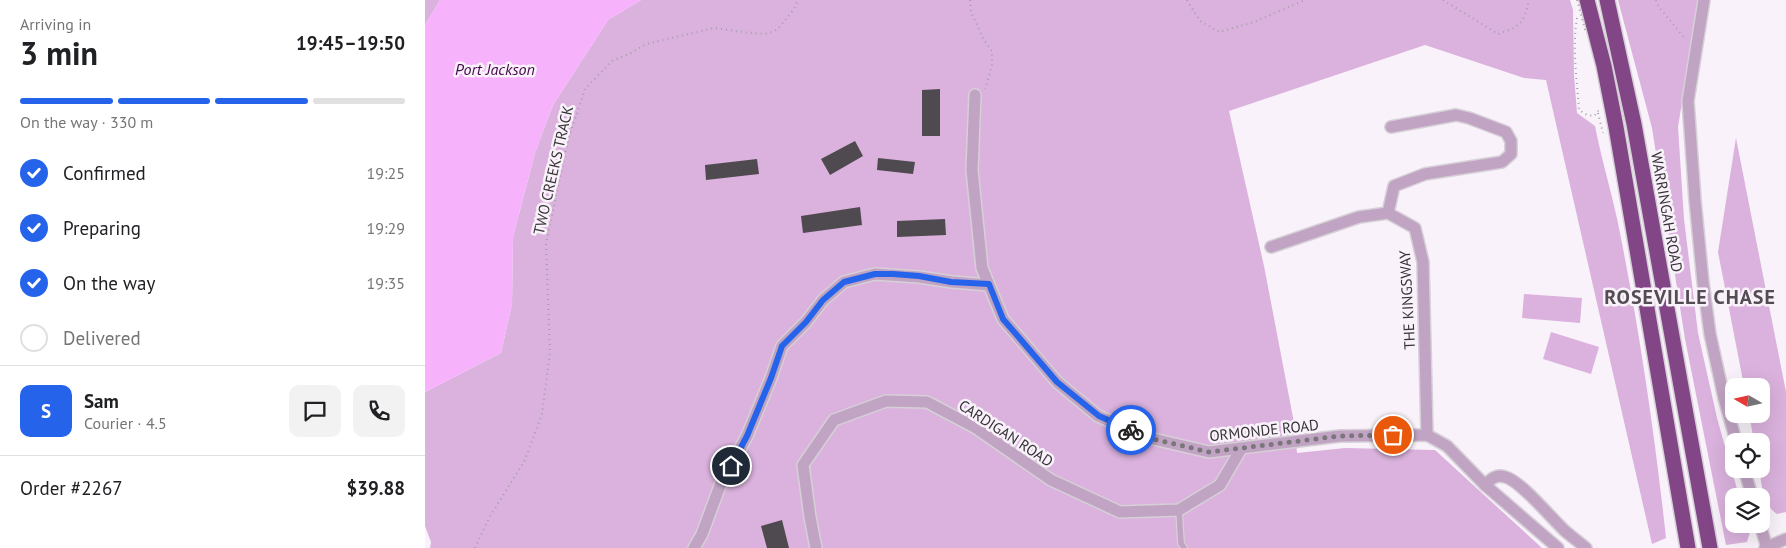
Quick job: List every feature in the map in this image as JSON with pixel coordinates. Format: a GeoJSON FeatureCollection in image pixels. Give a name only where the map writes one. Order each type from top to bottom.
{"type":"FeatureCollection","features":[{"type":"Feature","properties":{"kind":"highway"},"geometry":{"type":"LineString","coordinates":[[1587,0],[1604,66],[1616,127],[1688,548]]}},
{"type":"Feature","properties":{"kind":"highway","name":"WARRINGAH ROAD"},"geometry":{"type":"LineString","coordinates":[[1607,0],[1634,124],[1709,548]]}},
{"type":"Feature","properties":{"kind":"highway"},"geometry":{"type":"LineString","coordinates":[[1680,501],[1681,548]]}},
{"type":"Feature","properties":{"kind":"street"},"geometry":{"type":"LineString","coordinates":[[1704,0],[1688,101],[1698,244],[1711,334],[1722,390],[1734,433]]}},
{"type":"Feature","properties":{"kind":"street","name":"ORMONDE ROAD"},"geometry":{"type":"LineString","coordinates":[[975,98],[972,170],[982,268],[1003,319],[1057,382],[1099,416],[1149,438],[1209,452],[1340,436],[1427,435]]}},
{"type":"Feature","properties":{"kind":"street"},"geometry":{"type":"LineString","coordinates":[[1271,247],[1359,217],[1388,213],[1394,186],[1425,174],[1503,162],[1511,154],[1511,141],[1506,132],[1456,115],[1391,127]]}},
{"type":"Feature","properties":{"kind":"street","name":"THE KINGSWAY"},"geometry":{"type":"LineString","coordinates":[[1388,213],[1415,228],[1423,262],[1427,435]]}},
{"type":"Feature","properties":{"kind":"street"},"geometry":{"type":"LineString","coordinates":[[694,548],[702,534],[721,483],[747,436],[782,346],[806,322],[823,300],[844,282],[875,274],[919,276],[951,282],[989,284]]}},
{"type":"Feature","properties":{"kind":"street","name":"CARDIGAN ROAD"},"geometry":{"type":"LineString","coordinates":[[816,548],[803,465],[834,420],[886,401],[927,402],[976,428],[1051,480],[1120,512],[1179,510],[1220,485],[1241,449]]}},
{"type":"Feature","properties":{"kind":"street"},"geometry":{"type":"LineString","coordinates":[[1427,435],[1447,446],[1485,485],[1558,548]]}},
{"type":"Feature","properties":{"kind":"street"},"geometry":{"type":"LineString","coordinates":[[1485,485],[1498,476],[1514,481],[1586,548]]}},
{"type":"Feature","properties":{"kind":"street"},"geometry":{"type":"LineString","coordinates":[[1762,533],[1766,548],[1786,539]]}},
{"type":"Feature","properties":{"kind":"lane"},"geometry":{"type":"LineString","coordinates":[[1179,510],[1181,543],[1184,548]]}},
{"type":"Feature","properties":{"kind":"path","name":"TWO CREEKS TRACK"},"geometry":{"type":"LineString","coordinates":[[475,548],[489,518],[525,460],[542,414],[549,352],[546,244],[568,140],[585,89],[612,61],[646,44],[714,28],[764,34],[779,29],[794,9],[798,0]]}},
{"type":"Feature","properties":{"kind":"path"},"geometry":{"type":"LineString","coordinates":[[970,0],[971,12],[984,40],[992,51],[992,66],[982,99],[975,98]]}},
{"type":"Feature","properties":{"kind":"path"},"geometry":{"type":"LineString","coordinates":[[1187,0],[1200,21],[1219,32],[1254,22],[1305,0]]}},
{"type":"Feature","properties":{"kind":"path"},"geometry":{"type":"LineString","coordinates":[[1443,0],[1498,34],[1515,28],[1525,15],[1529,0]]}},
{"type":"Feature","properties":{"kind":"path"},"geometry":{"type":"LineString","coordinates":[[1577,0],[1585,30]]}},
{"type":"Feature","properties":{"kind":"path"},"geometry":{"type":"LineString","coordinates":[[1656,0],[1659,7],[1696,51]]}},
{"type":"Feature","properties":{"kind":"path"},"geometry":{"type":"LineString","coordinates":[[1578,15],[1575,29],[1579,110],[1587,115],[1595,116],[1598,112],[1598,104]]}},
{"type":"Feature","properties":{"kind":"shaded area"},"geometry":{"type":"Polygon","coordinates":[[[425,0],[440,0],[425,25],[425,0]]]}},
{"type":"Feature","properties":{"kind":"shaded area"},"geometry":{"type":"Polygon","coordinates":[[[641,0],[1570,0],[1573,10],[1574,75],[1577,113],[1595,126],[1617,220],[1646,385],[1666,538],[1652,544],[1546,80],[1524,78],[1425,45],[1229,111],[1264,266],[1295,428],[1297,453],[1345,448],[1435,450],[1542,548],[430,548],[431,542],[425,526],[425,392],[501,353],[512,304],[513,237],[535,153],[553,105],[608,20],[641,0]]]}},
{"type":"Feature","properties":{"kind":"shaded area"},"geometry":{"type":"Polygon","coordinates":[[[1618,0],[1698,0],[1678,127],[1684,219],[1698,333],[1725,446],[1725,478],[1734,478],[1737,488],[1725,488],[1725,533],[1750,533],[1747,542],[1726,545],[1685,339],[1652,128],[1618,0]]]}},
{"type":"Feature","properties":{"kind":"shaded area"},"geometry":{"type":"Polygon","coordinates":[[[1736,138],[1786,392],[1786,512],[1777,514],[1772,510],[1770,508],[1770,488],[1762,488],[1760,478],[1770,478],[1770,433],[1753,433],[1751,423],[1770,423],[1770,378],[1742,378],[1718,252],[1736,138]]]}},
{"type":"Feature","properties":{"kind":"shaded area"},"geometry":{"type":"Polygon","coordinates":[[[1524,294],[1582,298],[1580,323],[1522,318],[1524,294]]]}},
{"type":"Feature","properties":{"kind":"shaded area"},"geometry":{"type":"Polygon","coordinates":[[[1551,332],[1599,347],[1591,374],[1543,359],[1551,332]]]}},
{"type":"Feature","properties":{"kind":"water","name":"Port Jackson"},"geometry":{"type":"Polygon","coordinates":[[[440,0],[641,0],[608,20],[553,105],[535,153],[513,237],[512,304],[501,353],[425,392],[425,25],[440,0]]]}},
{"type":"Feature","properties":{"kind":"building"},"geometry":{"type":"Polygon","coordinates":[[[940,89],[940,136],[922,136],[922,90],[940,89]]]}},
{"type":"Feature","properties":{"kind":"building"},"geometry":{"type":"Polygon","coordinates":[[[855,141],[863,156],[830,175],[821,159],[855,141]]]}},
{"type":"Feature","properties":{"kind":"building"},"geometry":{"type":"Polygon","coordinates":[[[878,158],[915,162],[913,174],[877,170],[878,158]]]}},
{"type":"Feature","properties":{"kind":"building"},"geometry":{"type":"Polygon","coordinates":[[[757,159],[759,174],[706,180],[705,165],[757,159]]]}},
{"type":"Feature","properties":{"kind":"building"},"geometry":{"type":"Polygon","coordinates":[[[860,207],[862,225],[803,233],[801,216],[860,207]]]}},
{"type":"Feature","properties":{"kind":"building"},"geometry":{"type":"Polygon","coordinates":[[[945,219],[946,235],[897,237],[897,221],[945,219]]]}},
{"type":"Feature","properties":{"kind":"building"},"geometry":{"type":"Polygon","coordinates":[[[782,520],[789,548],[767,548],[761,526],[782,520]]]}},
{"type":"Feature","properties":{"kind":"way so far"},"geometry":{"type":"LineString","coordinates":[[1131,430],[1149,438],[1209,452],[1340,436],[1393,435]]}},
{"type":"Feature","properties":{"kind":"district","name":"ROSEVILLE CHASE"},"geometry":{"type":"Point","coordinates":[1690,297]}},
{"type":"Feature","properties":{"kind":"route"},"geometry":{"type":"LineString","coordinates":[[731,466],[747,436],[782,346],[806,322],[823,300],[844,282],[875,274],[919,276],[951,282],[989,284],[1003,319],[1057,382],[1099,416],[1131,430]]}}]}
